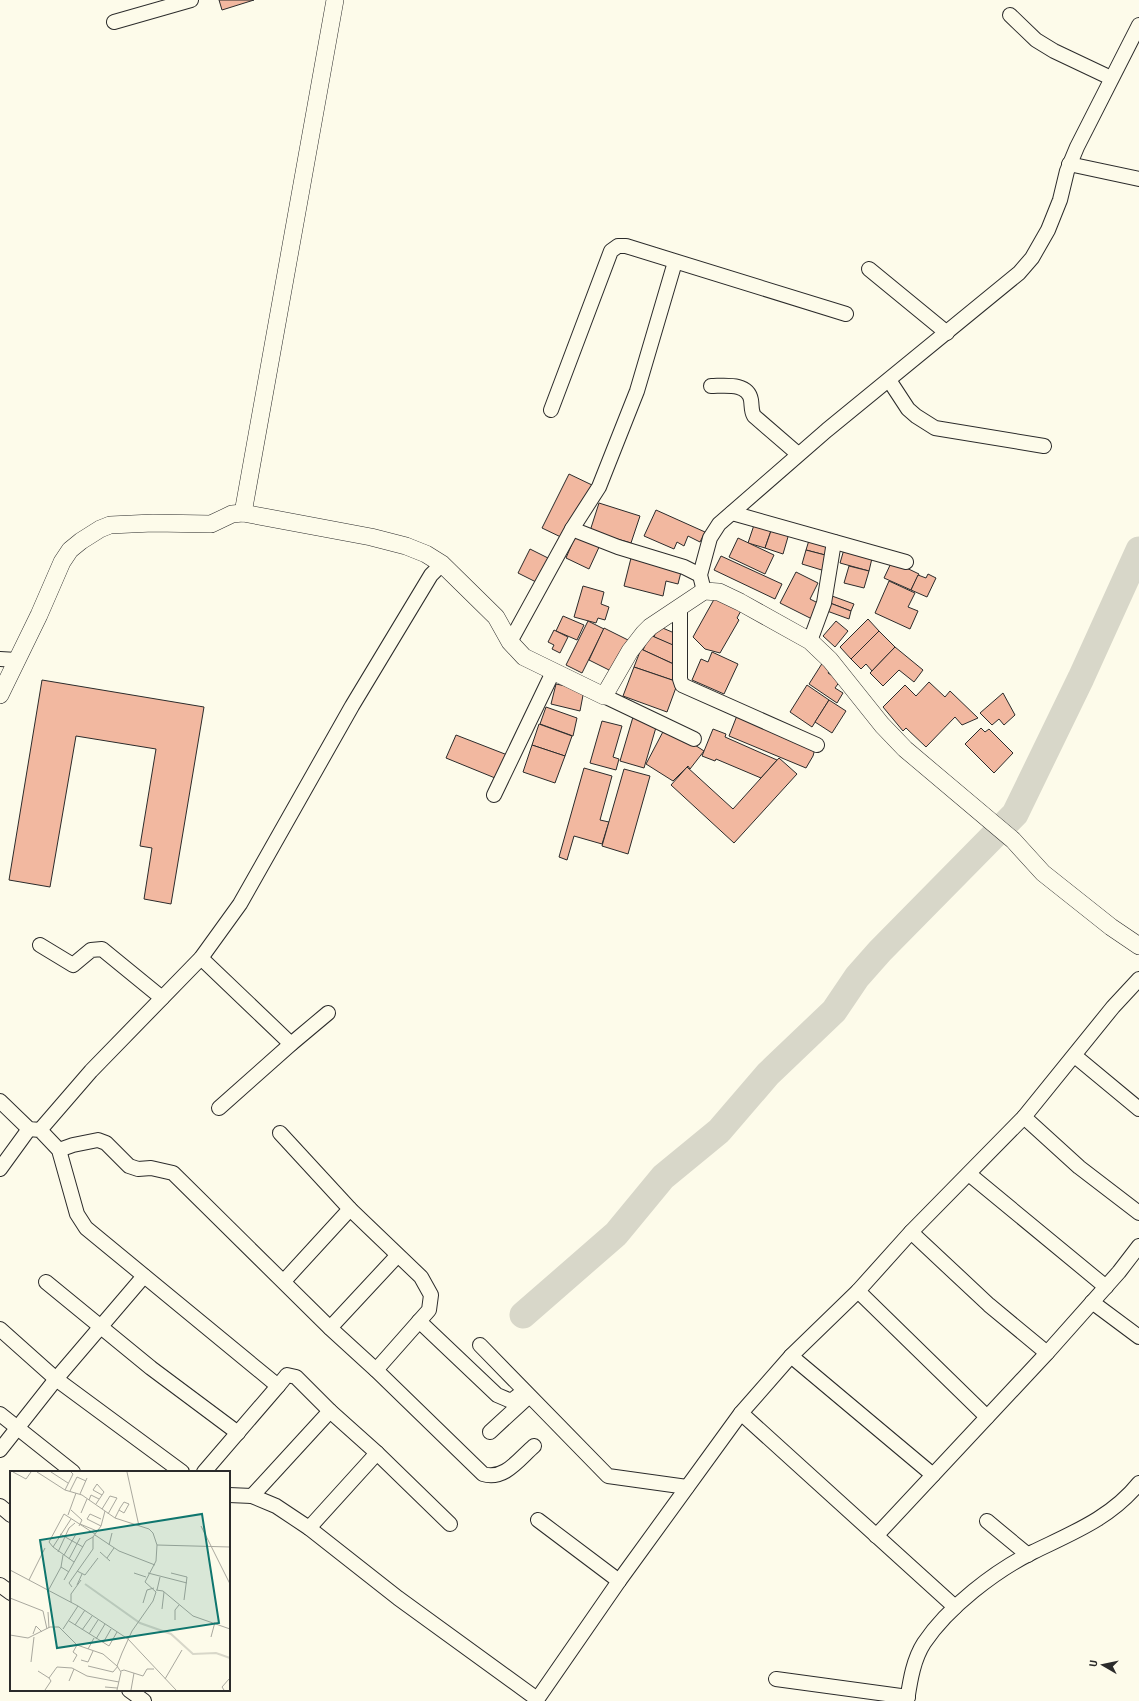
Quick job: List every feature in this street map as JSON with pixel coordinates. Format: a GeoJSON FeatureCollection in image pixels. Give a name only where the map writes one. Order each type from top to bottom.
{"type":"FeatureCollection","features":[{"type":"Feature","properties":{"kind":"street"},"geometry":{"type":"LineString","coordinates":[[114,22],[191,0]]}},
{"type":"Feature","properties":{"kind":"street"},"geometry":{"type":"LineString","coordinates":[[243,513],[335,0]]}},
{"type":"Feature","properties":{"kind":"street"},"geometry":{"type":"LineString","coordinates":[[1010,15],[1036,40],[1054,51],[1111,78]]}},
{"type":"Feature","properties":{"kind":"street"},"geometry":{"type":"LineString","coordinates":[[604,696],[630,651],[644,633],[650,627],[680,608],[702,583],[713,530],[798,454],[1019,273],[1032,258],[1054,215],[1069,164],[1111,78],[1134,44],[1139,25]]}},
{"type":"Feature","properties":{"kind":"street"},"geometry":{"type":"LineString","coordinates":[[1069,164],[1139,179]]}},
{"type":"Feature","properties":{"kind":"street"},"geometry":{"type":"LineString","coordinates":[[551,410],[611,251],[618,246],[626,246],[846,314]]}},
{"type":"Feature","properties":{"kind":"street"},"geometry":{"type":"LineString","coordinates":[[510,642],[572,529],[599,487],[625,426],[637,392],[675,262]]}},
{"type":"Feature","properties":{"kind":"street"},"geometry":{"type":"LineString","coordinates":[[869,269],[947,333]]}},
{"type":"Feature","properties":{"kind":"street"},"geometry":{"type":"LineString","coordinates":[[889,380],[908,409],[935,428],[1044,446]]}},
{"type":"Feature","properties":{"kind":"street"},"geometry":{"type":"LineString","coordinates":[[711,386],[735,386],[746,391],[751,399],[754,416],[798,454]]}},
{"type":"Feature","properties":{"kind":"street"},"geometry":{"type":"LineString","coordinates":[[732,512],[906,562]]}},
{"type":"Feature","properties":{"kind":"street"},"geometry":{"type":"LineString","coordinates":[[0,695],[62,562],[70,550],[91,534],[100,529],[123,523],[211,524],[232,514],[243,513],[371,537],[406,546],[426,554],[442,564],[496,617],[510,642],[524,657],[694,739]]}},
{"type":"Feature","properties":{"kind":"street"},"geometry":{"type":"LineString","coordinates":[[572,529],[618,547],[684,567],[702,583],[740,602],[810,641],[830,660],[882,725],[905,749],[982,816],[1013,840],[1043,873],[1111,927],[1139,946]]}},
{"type":"Feature","properties":{"kind":"street"},"geometry":{"type":"LineString","coordinates":[[810,641],[824,603],[834,542]]}},
{"type":"Feature","properties":{"kind":"street"},"geometry":{"type":"LineString","coordinates":[[0,1169],[34,1129],[201,958],[240,904],[352,706],[431,575],[442,564]]}},
{"type":"Feature","properties":{"kind":"street"},"geometry":{"type":"LineString","coordinates":[[680,608],[680,680],[682,685],[817,745]]}},
{"type":"Feature","properties":{"kind":"street"},"geometry":{"type":"LineString","coordinates":[[0,659],[17,660]]}},
{"type":"Feature","properties":{"kind":"street"},"geometry":{"type":"LineString","coordinates":[[494,795],[553,672]]}},
{"type":"Feature","properties":{"kind":"street"},"geometry":{"type":"LineString","coordinates":[[40,945],[73,965],[91,950],[102,949],[162,998]]}},
{"type":"Feature","properties":{"kind":"street"},"geometry":{"type":"LineString","coordinates":[[201,958],[291,1044]]}},
{"type":"Feature","properties":{"kind":"street"},"geometry":{"type":"LineString","coordinates":[[230,1495],[252,1496],[276,1506],[309,1528],[398,1598],[537,1700],[619,1581],[741,1414],[791,1356],[858,1291],[911,1232],[1024,1117],[1113,1007],[1139,979]]}},
{"type":"Feature","properties":{"kind":"street"},"geometry":{"type":"LineString","coordinates":[[219,1108],[328,1013]]}},
{"type":"Feature","properties":{"kind":"street"},"geometry":{"type":"LineString","coordinates":[[1074,1056],[1139,1109]]}},
{"type":"Feature","properties":{"kind":"street"},"geometry":{"type":"LineString","coordinates":[[0,1102],[59,1150],[77,1214],[86,1228],[224,1340],[278,1386]]}},
{"type":"Feature","properties":{"kind":"street"},"geometry":{"type":"LineString","coordinates":[[1024,1117],[1079,1167],[1139,1213]]}},
{"type":"Feature","properties":{"kind":"street"},"geometry":{"type":"LineString","coordinates":[[280,1133],[350,1209],[397,1256],[421,1277],[431,1295],[429,1310],[376,1370]]}},
{"type":"Feature","properties":{"kind":"street"},"geometry":{"type":"LineString","coordinates":[[59,1150],[73,1145],[98,1140],[106,1143],[129,1166],[138,1169],[150,1168],[173,1173],[330,1328],[376,1370],[483,1474],[491,1477],[500,1475],[534,1446]]}},
{"type":"Feature","properties":{"kind":"street"},"geometry":{"type":"LineString","coordinates":[[969,1174],[1106,1287]]}},
{"type":"Feature","properties":{"kind":"street"},"geometry":{"type":"LineString","coordinates":[[284,1281],[350,1209]]}},
{"type":"Feature","properties":{"kind":"street"},"geometry":{"type":"LineString","coordinates":[[911,1232],[990,1305],[1047,1353]]}},
{"type":"Feature","properties":{"kind":"street"},"geometry":{"type":"LineString","coordinates":[[876,1536],[1047,1353],[1106,1287],[1139,1246]]}},
{"type":"Feature","properties":{"kind":"street"},"geometry":{"type":"LineString","coordinates":[[330,1328],[397,1256]]}},
{"type":"Feature","properties":{"kind":"street"},"geometry":{"type":"LineString","coordinates":[[0,1450],[56,1379],[144,1276]]}},
{"type":"Feature","properties":{"kind":"street"},"geometry":{"type":"LineString","coordinates":[[46,1282],[100,1327],[238,1432]]}},
{"type":"Feature","properties":{"kind":"street"},"geometry":{"type":"LineString","coordinates":[[858,1291],[987,1417]]}},
{"type":"Feature","properties":{"kind":"street"},"geometry":{"type":"LineString","coordinates":[[1092,1302],[1139,1336]]}},
{"type":"Feature","properties":{"kind":"street"},"geometry":{"type":"LineString","coordinates":[[419,1321],[498,1395],[511,1401],[527,1394]]}},
{"type":"Feature","properties":{"kind":"street"},"geometry":{"type":"LineString","coordinates":[[0,1329],[56,1379],[181,1471]]}},
{"type":"Feature","properties":{"kind":"street"},"geometry":{"type":"LineString","coordinates":[[480,1345],[608,1476],[687,1487]]}},
{"type":"Feature","properties":{"kind":"street"},"geometry":{"type":"LineString","coordinates":[[791,1356],[932,1475]]}},
{"type":"Feature","properties":{"kind":"street"},"geometry":{"type":"LineString","coordinates":[[205,1471],[285,1376],[294,1375],[450,1524]]}},
{"type":"Feature","properties":{"kind":"street"},"geometry":{"type":"LineString","coordinates":[[490,1432],[527,1394]]}},
{"type":"Feature","properties":{"kind":"street"},"geometry":{"type":"LineString","coordinates":[[252,1496],[330,1411]]}},
{"type":"Feature","properties":{"kind":"street"},"geometry":{"type":"LineString","coordinates":[[0,1414],[72,1471]]}},
{"type":"Feature","properties":{"kind":"street"},"geometry":{"type":"LineString","coordinates":[[741,1414],[955,1607]]}},
{"type":"Feature","properties":{"kind":"street"},"geometry":{"type":"LineString","coordinates":[[309,1528],[377,1453]]}},
{"type":"Feature","properties":{"kind":"street"},"geometry":{"type":"LineString","coordinates":[[776,1680],[908,1699],[912,1675],[924,1643],[955,1607],[991,1577],[1028,1555],[1092,1524],[1137,1490]]}},
{"type":"Feature","properties":{"kind":"street"},"geometry":{"type":"LineString","coordinates":[[0,1506],[10,1514]]}},
{"type":"Feature","properties":{"kind":"street"},"geometry":{"type":"LineString","coordinates":[[538,1520],[619,1581]]}},
{"type":"Feature","properties":{"kind":"street"},"geometry":{"type":"LineString","coordinates":[[987,1521],[1028,1555]]}},
{"type":"Feature","properties":{"kind":"street"},"geometry":{"type":"LineString","coordinates":[[0,1585],[10,1592]]}},
{"type":"Feature","properties":{"kind":"street"},"geometry":{"type":"LineString","coordinates":[[129,1691],[144,1701]]}},
{"type":"Feature","properties":{"kind":"building"},"geometry":{"type":"Polygon","coordinates":[[[219,0],[254,0],[222,10],[219,0]]]}},
{"type":"Feature","properties":{"kind":"building"},"geometry":{"type":"Polygon","coordinates":[[[569,474],[592,485],[565,539],[542,528],[569,474]]]}},
{"type":"Feature","properties":{"kind":"building"},"geometry":{"type":"Polygon","coordinates":[[[599,503],[640,516],[631,543],[590,531],[599,503]]]}},
{"type":"Feature","properties":{"kind":"building"},"geometry":{"type":"Polygon","coordinates":[[[656,510],[705,532],[700,542],[688,536],[684,546],[677,542],[674,549],[644,536],[656,510]]]}},
{"type":"Feature","properties":{"kind":"building"},"geometry":{"type":"Polygon","coordinates":[[[756,519],[773,525],[765,548],[748,543],[756,519]]]}},
{"type":"Feature","properties":{"kind":"building"},"geometry":{"type":"Polygon","coordinates":[[[773,525],[790,530],[783,554],[765,548],[773,525]]]}},
{"type":"Feature","properties":{"kind":"building"},"geometry":{"type":"Polygon","coordinates":[[[576,534],[600,545],[589,569],[566,558],[576,534]]]}},
{"type":"Feature","properties":{"kind":"building"},"geometry":{"type":"Polygon","coordinates":[[[810,537],[832,543],[829,556],[806,550],[810,537]]]}},
{"type":"Feature","properties":{"kind":"building"},"geometry":{"type":"Polygon","coordinates":[[[738,538],[774,555],[765,574],[729,557],[738,538]]]}},
{"type":"Feature","properties":{"kind":"building"},"geometry":{"type":"Polygon","coordinates":[[[845,546],[873,554],[869,571],[840,563],[845,546]]]}},
{"type":"Feature","properties":{"kind":"building"},"geometry":{"type":"Polygon","coordinates":[[[530,549],[550,559],[538,583],[518,573],[530,549]]]}},
{"type":"Feature","properties":{"kind":"building"},"geometry":{"type":"Polygon","coordinates":[[[806,550],[829,556],[825,571],[802,564],[806,550]]]}},
{"type":"Feature","properties":{"kind":"building"},"geometry":{"type":"Polygon","coordinates":[[[721,556],[782,584],[775,599],[714,570],[721,556]]]}},
{"type":"Feature","properties":{"kind":"building"},"geometry":{"type":"Polygon","coordinates":[[[631,558],[682,568],[678,584],[666,581],[663,596],[624,586],[631,558]]]}},
{"type":"Feature","properties":{"kind":"building"},"geometry":{"type":"Polygon","coordinates":[[[892,561],[919,574],[911,590],[884,578],[892,561]]]}},
{"type":"Feature","properties":{"kind":"building"},"geometry":{"type":"Polygon","coordinates":[[[849,566],[869,571],[864,588],[844,583],[849,566]]]}},
{"type":"Feature","properties":{"kind":"building"},"geometry":{"type":"Polygon","coordinates":[[[796,572],[818,583],[810,599],[822,605],[814,620],[780,603],[796,572]]]}},
{"type":"Feature","properties":{"kind":"building"},"geometry":{"type":"Polygon","coordinates":[[[928,574],[936,578],[927,597],[911,590],[918,575],[926,578],[928,574]]]}},
{"type":"Feature","properties":{"kind":"building"},"geometry":{"type":"Polygon","coordinates":[[[889,581],[915,593],[908,607],[918,611],[910,629],[875,613],[889,581]]]}},
{"type":"Feature","properties":{"kind":"building"},"geometry":{"type":"Polygon","coordinates":[[[583,586],[604,592],[601,604],[609,607],[605,620],[598,618],[596,623],[574,617],[583,586]]]}},
{"type":"Feature","properties":{"kind":"building"},"geometry":{"type":"Polygon","coordinates":[[[717,594],[742,609],[737,618],[739,620],[720,653],[705,649],[693,637],[717,594]]]}},
{"type":"Feature","properties":{"kind":"building"},"geometry":{"type":"Polygon","coordinates":[[[832,596],[854,604],[851,611],[830,603],[832,596]]]}},
{"type":"Feature","properties":{"kind":"building"},"geometry":{"type":"Polygon","coordinates":[[[830,603],[851,611],[849,619],[827,611],[830,603]]]}},
{"type":"Feature","properties":{"kind":"building"},"geometry":{"type":"Polygon","coordinates":[[[563,616],[584,625],[577,640],[556,631],[563,616]]]}},
{"type":"Feature","properties":{"kind":"building"},"geometry":{"type":"Polygon","coordinates":[[[868,619],[879,631],[851,659],[840,647],[868,619]]]}},
{"type":"Feature","properties":{"kind":"building"},"geometry":{"type":"Polygon","coordinates":[[[588,621],[604,629],[582,673],[566,665],[588,621]]]}},
{"type":"Feature","properties":{"kind":"building"},"geometry":{"type":"Polygon","coordinates":[[[836,621],[848,631],[835,647],[823,636],[836,621]]]}},
{"type":"Feature","properties":{"kind":"building"},"geometry":{"type":"Polygon","coordinates":[[[658,626],[679,635],[674,646],[654,637],[658,626]]]}},
{"type":"Feature","properties":{"kind":"building"},"geometry":{"type":"Polygon","coordinates":[[[604,628],[628,640],[613,672],[589,660],[604,628]]]}},
{"type":"Feature","properties":{"kind":"building"},"geometry":{"type":"Polygon","coordinates":[[[554,630],[568,637],[560,653],[552,649],[554,645],[548,642],[554,630]]]}},
{"type":"Feature","properties":{"kind":"building"},"geometry":{"type":"Polygon","coordinates":[[[879,631],[895,647],[872,671],[866,664],[861,669],[851,659],[879,631]]]}},
{"type":"Feature","properties":{"kind":"building"},"geometry":{"type":"Polygon","coordinates":[[[650,635],[680,648],[678,666],[643,650],[650,635]]]}},
{"type":"Feature","properties":{"kind":"building"},"geometry":{"type":"Polygon","coordinates":[[[895,647],[923,670],[914,682],[899,670],[883,686],[870,673],[895,647]]]}},
{"type":"Feature","properties":{"kind":"building"},"geometry":{"type":"Polygon","coordinates":[[[641,649],[680,667],[678,682],[634,667],[641,649]]]}},
{"type":"Feature","properties":{"kind":"building"},"geometry":{"type":"Polygon","coordinates":[[[712,652],[738,664],[724,694],[692,680],[701,659],[708,662],[712,652]]]}},
{"type":"Feature","properties":{"kind":"building"},"geometry":{"type":"Polygon","coordinates":[[[823,662],[832,667],[828,673],[840,681],[835,688],[843,693],[837,703],[809,684],[823,662]]]}},
{"type":"Feature","properties":{"kind":"building"},"geometry":{"type":"Polygon","coordinates":[[[634,667],[678,682],[667,712],[623,696],[634,667]]]}},
{"type":"Feature","properties":{"kind":"building"},"geometry":{"type":"Polygon","coordinates":[[[42,680],[204,707],[171,904],[144,899],[152,848],[140,846],[156,749],[76,736],[50,887],[9,880],[42,680]]]}},
{"type":"Feature","properties":{"kind":"building"},"geometry":{"type":"Polygon","coordinates":[[[929,682],[945,697],[950,691],[978,718],[962,725],[955,717],[926,747],[906,728],[903,731],[883,707],[905,685],[916,696],[929,682]]]}},
{"type":"Feature","properties":{"kind":"building"},"geometry":{"type":"Polygon","coordinates":[[[556,684],[584,690],[580,711],[551,704],[556,684]]]}},
{"type":"Feature","properties":{"kind":"building"},"geometry":{"type":"Polygon","coordinates":[[[807,685],[829,700],[812,727],[790,712],[807,685]]]}},
{"type":"Feature","properties":{"kind":"building"},"geometry":{"type":"Polygon","coordinates":[[[1003,693],[1015,715],[1004,725],[999,719],[992,725],[980,713],[1003,693]]]}},
{"type":"Feature","properties":{"kind":"building"},"geometry":{"type":"Polygon","coordinates":[[[829,700],[846,711],[832,733],[815,722],[829,700]]]}},
{"type":"Feature","properties":{"kind":"building"},"geometry":{"type":"Polygon","coordinates":[[[546,707],[577,718],[573,736],[540,724],[546,707]]]}},
{"type":"Feature","properties":{"kind":"building"},"geometry":{"type":"Polygon","coordinates":[[[738,713],[816,745],[813,756],[806,768],[729,736],[738,713]]]}},
{"type":"Feature","properties":{"kind":"building"},"geometry":{"type":"Polygon","coordinates":[[[633,717],[657,724],[644,768],[620,761],[633,717]]]}},
{"type":"Feature","properties":{"kind":"building"},"geometry":{"type":"Polygon","coordinates":[[[602,721],[622,726],[613,757],[619,759],[616,770],[590,763],[602,721]]]}},
{"type":"Feature","properties":{"kind":"building"},"geometry":{"type":"Polygon","coordinates":[[[539,724],[572,736],[565,756],[532,745],[539,724]]]}},
{"type":"Feature","properties":{"kind":"building"},"geometry":{"type":"Polygon","coordinates":[[[666,726],[704,751],[690,769],[688,766],[673,781],[646,764],[666,726]]]}},
{"type":"Feature","properties":{"kind":"building"},"geometry":{"type":"Polygon","coordinates":[[[981,728],[985,732],[989,729],[1013,753],[994,773],[965,744],[981,728]]]}},
{"type":"Feature","properties":{"kind":"building"},"geometry":{"type":"Polygon","coordinates":[[[713,729],[726,734],[725,737],[777,760],[761,778],[716,759],[715,761],[702,756],[713,729]]]}},
{"type":"Feature","properties":{"kind":"building"},"geometry":{"type":"Polygon","coordinates":[[[456,735],[510,756],[500,780],[446,758],[456,735]]]}},
{"type":"Feature","properties":{"kind":"building"},"geometry":{"type":"Polygon","coordinates":[[[532,745],[565,756],[555,783],[523,772],[532,745]]]}},
{"type":"Feature","properties":{"kind":"building"},"geometry":{"type":"Polygon","coordinates":[[[779,758],[797,774],[734,843],[671,785],[687,767],[733,809],[779,758]]]}},
{"type":"Feature","properties":{"kind":"building"},"geometry":{"type":"Polygon","coordinates":[[[584,768],[612,776],[600,820],[609,822],[602,844],[574,836],[567,860],[559,857],[584,768]]]}},
{"type":"Feature","properties":{"kind":"building"},"geometry":{"type":"Polygon","coordinates":[[[624,769],[650,776],[628,854],[602,846],[624,769]]]}},
{"type":"Feature","properties":{"kind":"waterway"},"geometry":{"type":"LineString","coordinates":[[523,1315],[616,1234],[663,1177],[719,1131],[768,1074],[834,1011],[857,977],[880,951],[1015,814],[1081,678],[1139,550]]}}]}
